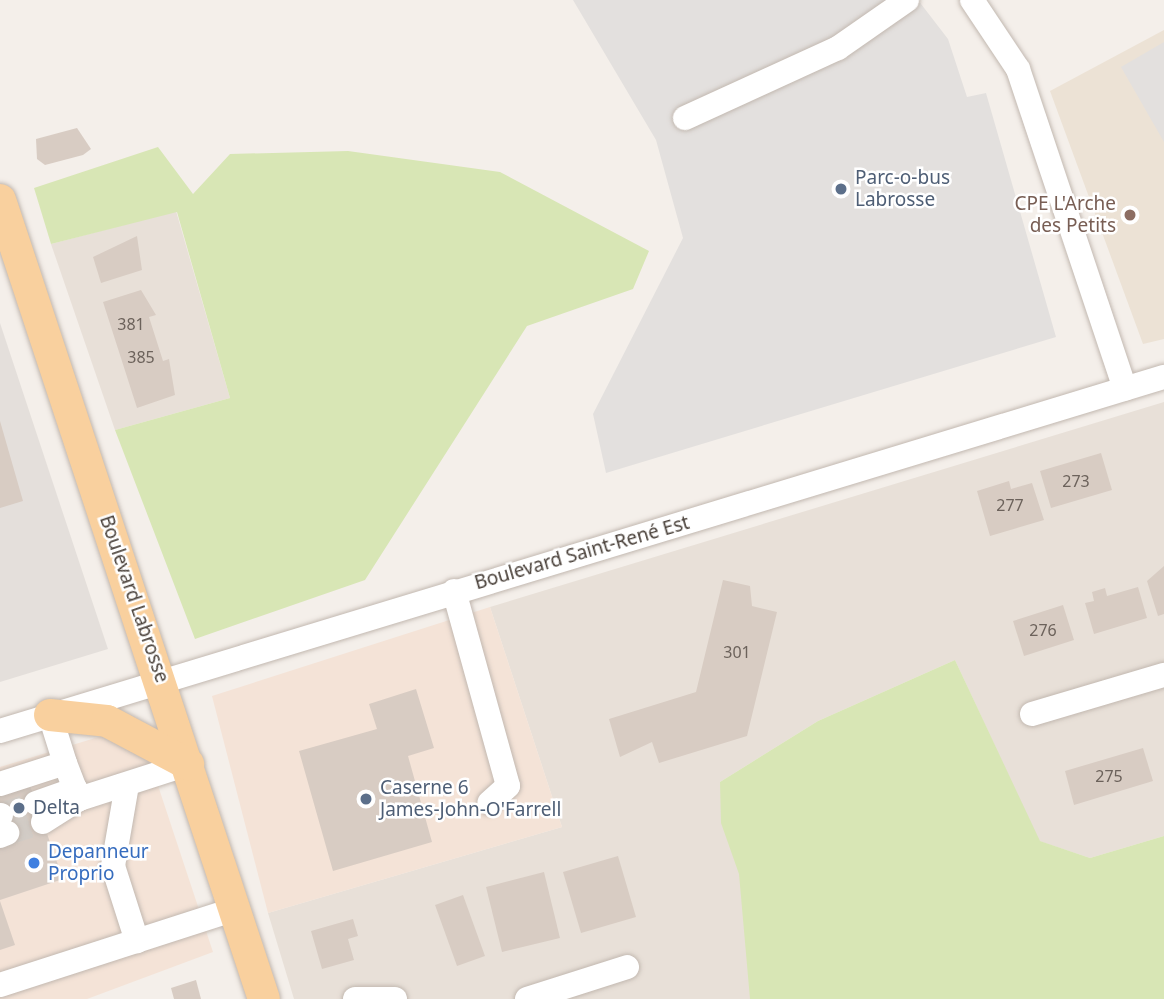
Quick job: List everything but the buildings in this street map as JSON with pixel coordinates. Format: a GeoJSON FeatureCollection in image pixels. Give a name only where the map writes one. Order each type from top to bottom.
{"type":"FeatureCollection","features":[{"type":"Feature","properties":{"kind":"main road","name":"Boulevard Labrosse"},"geometry":{"type":"LineString","coordinates":[[0,200],[162,682],[264,999]]}},
{"type":"Feature","properties":{"kind":"main road"},"geometry":{"type":"LineString","coordinates":[[50,715],[118,725],[188,764]]}},
{"type":"Feature","properties":{"kind":"street"},"geometry":{"type":"LineString","coordinates":[[685,118],[838,48],[907,0]]}},
{"type":"Feature","properties":{"kind":"street"},"geometry":{"type":"LineString","coordinates":[[972,0],[1018,69],[1125,389]]}},
{"type":"Feature","properties":{"kind":"street","name":"Boulevard Saint-René Est"},"geometry":{"type":"LineString","coordinates":[[0,732],[1164,376]]}},
{"type":"Feature","properties":{"kind":"street"},"geometry":{"type":"LineString","coordinates":[[454,591],[508,786],[489,803]]}},
{"type":"Feature","properties":{"kind":"street"},"geometry":{"type":"LineString","coordinates":[[1032,714],[1164,675]]}},
{"type":"Feature","properties":{"kind":"street"},"geometry":{"type":"LineString","coordinates":[[50,715],[77,794]]}},
{"type":"Feature","properties":{"kind":"street"},"geometry":{"type":"LineString","coordinates":[[0,784],[65,763]]}},
{"type":"Feature","properties":{"kind":"street"},"geometry":{"type":"LineString","coordinates":[[40,812],[77,794],[127,785],[188,764]]}},
{"type":"Feature","properties":{"kind":"street"},"geometry":{"type":"LineString","coordinates":[[127,785],[113,866],[137,941]]}},
{"type":"Feature","properties":{"kind":"street"},"geometry":{"type":"LineString","coordinates":[[0,985],[235,909]]}},
{"type":"Feature","properties":{"kind":"street"},"geometry":{"type":"LineString","coordinates":[[527,999],[626,967]]}},
{"type":"Feature","properties":{"kind":"street"},"geometry":{"type":"LineString","coordinates":[[355,999],[395,999]]}},
{"type":"Feature","properties":{"kind":"shaded area","name":"Parc-o-bus Labrosse"},"geometry":{"type":"Polygon","coordinates":[[[573,0],[918,0],[948,39],[967,97],[986,93],[1056,337],[606,473],[593,414],[683,238],[656,140],[573,0]]]}},
{"type":"Feature","properties":{"kind":"shaded area","name":"CPE L'Arche des Petits"},"geometry":{"type":"Polygon","coordinates":[[[1164,30],[1164,339],[1143,344],[1050,91],[1164,30]]]}},
{"type":"Feature","properties":{"kind":"shaded area"},"geometry":{"type":"Polygon","coordinates":[[[1164,42],[1164,142],[1121,67],[1164,42]]]}},
{"type":"Feature","properties":{"kind":"shaded area"},"geometry":{"type":"Polygon","coordinates":[[[176,211],[230,398],[115,430],[51,244],[176,211]]]}},
{"type":"Feature","properties":{"kind":"shaded area"},"geometry":{"type":"Polygon","coordinates":[[[0,323],[108,649],[0,682],[0,323]]]}},
{"type":"Feature","properties":{"kind":"shaded area"},"geometry":{"type":"Polygon","coordinates":[[[1164,402],[1164,836],[1090,858],[1039,841],[955,660],[818,721],[720,782],[781,999],[294,999],[268,913],[562,827],[490,607],[1164,402]]]}},
{"type":"Feature","properties":{"kind":"shaded area"},"geometry":{"type":"Polygon","coordinates":[[[490,607],[562,827],[268,913],[212,696],[490,607]]]}},
{"type":"Feature","properties":{"kind":"shaded area"},"geometry":{"type":"Polygon","coordinates":[[[138,725],[213,952],[87,999],[0,999],[0,767],[138,725]]]}},
{"type":"Feature","properties":{"kind":"green space"},"geometry":{"type":"Polygon","coordinates":[[[158,147],[193,194],[230,154],[348,151],[500,172],[649,251],[633,289],[527,326],[365,580],[195,639],[115,430],[230,398],[177,212],[51,244],[34,188],[158,147]]]}},
{"type":"Feature","properties":{"kind":"green space"},"geometry":{"type":"Polygon","coordinates":[[[955,660],[1040,841],[1090,858],[1164,836],[1164,999],[750,999],[739,874],[721,823],[720,782],[818,721],[955,660]]]}},
{"type":"Feature","properties":{"kind":"tunnel"},"geometry":{"type":"LineString","coordinates":[[1,815],[36,803]]}},
{"type":"Feature","properties":{"kind":"tunnel"},"geometry":{"type":"LineString","coordinates":[[7,833],[43,822]]}},
{"type":"Feature","properties":{"kind":"place","name":"Parc-o-bus Labrosse"},"geometry":{"type":"Point","coordinates":[841,189]}},
{"type":"Feature","properties":{"kind":"place","name":"CPE L'Arche des Petits"},"geometry":{"type":"Point","coordinates":[1130,215]}},
{"type":"Feature","properties":{"kind":"place","name":"Caserne 6 James-John-O'Farrell"},"geometry":{"type":"Point","coordinates":[366,799]}},
{"type":"Feature","properties":{"kind":"place","name":"Delta"},"geometry":{"type":"Point","coordinates":[19,808]}},
{"type":"Feature","properties":{"kind":"place","name":"Depanneur Proprio"},"geometry":{"type":"Point","coordinates":[34,863]}}]}
